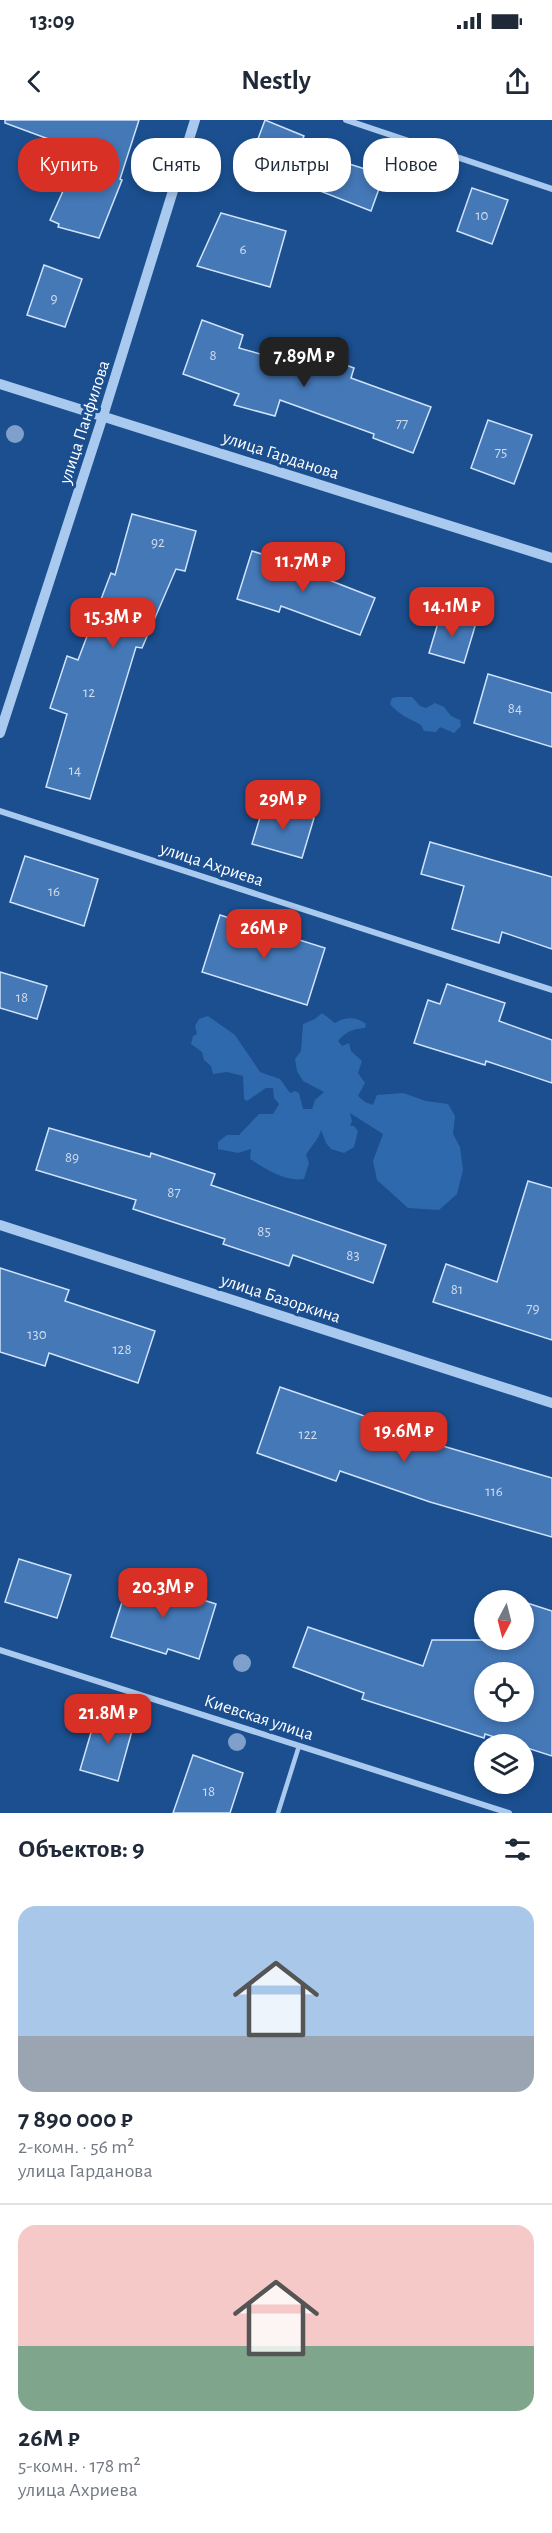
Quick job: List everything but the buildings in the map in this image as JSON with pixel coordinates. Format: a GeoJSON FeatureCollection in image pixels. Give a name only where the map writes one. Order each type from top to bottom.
{"type":"FeatureCollection","features":[{"type":"Feature","properties":{"kind":"street","name":"улица Панфилова"},"geometry":{"type":"LineString","coordinates":[[0,734],[103,416],[195,120]]}},
{"type":"Feature","properties":{"kind":"street"},"geometry":{"type":"LineString","coordinates":[[346,120],[552,189]]}},
{"type":"Feature","properties":{"kind":"street","name":"улица Гарданова"},"geometry":{"type":"LineString","coordinates":[[0,384],[552,558]]}},
{"type":"Feature","properties":{"kind":"street","name":"улица Ахриева"},"geometry":{"type":"LineString","coordinates":[[0,811],[552,990]]}},
{"type":"Feature","properties":{"kind":"street","name":"улица Базоркина"},"geometry":{"type":"LineString","coordinates":[[0,1225],[552,1403]]}},
{"type":"Feature","properties":{"kind":"street","name":"Киевская улица"},"geometry":{"type":"LineString","coordinates":[[0,1650],[509,1813]]}},
{"type":"Feature","properties":{"kind":"lane"},"geometry":{"type":"LineString","coordinates":[[278,1813],[299,1746]]}},
{"type":"Feature","properties":{"kind":"shaded area"},"geometry":{"type":"Polygon","coordinates":[[[412,697],[420,706],[426,708],[435,703],[444,707],[451,716],[460,720],[461,726],[454,733],[440,727],[436,732],[424,731],[421,725],[401,714],[390,704],[392,698],[412,697]]]}},
{"type":"Feature","properties":{"kind":"shaded area"},"geometry":{"type":"Polygon","coordinates":[[[322,1013],[335,1023],[350,1018],[366,1024],[365,1028],[350,1031],[338,1041],[342,1046],[349,1043],[351,1051],[362,1061],[358,1073],[365,1083],[358,1096],[365,1102],[373,1105],[377,1095],[403,1093],[426,1101],[448,1104],[455,1116],[453,1134],[460,1147],[463,1170],[457,1194],[439,1210],[408,1208],[377,1180],[373,1161],[383,1134],[350,1113],[352,1121],[350,1126],[354,1126],[358,1131],[354,1147],[344,1153],[331,1149],[321,1130],[306,1155],[309,1163],[304,1179],[290,1179],[269,1171],[250,1159],[251,1149],[238,1153],[218,1149],[218,1142],[227,1135],[239,1135],[259,1114],[273,1114],[279,1104],[274,1098],[273,1088],[266,1088],[247,1101],[244,1099],[243,1076],[227,1072],[213,1074],[202,1052],[191,1044],[193,1036],[197,1034],[195,1026],[199,1019],[208,1016],[235,1035],[260,1072],[280,1079],[290,1093],[295,1091],[299,1093],[303,1109],[312,1109],[315,1100],[324,1092],[303,1081],[297,1071],[295,1059],[301,1051],[303,1024],[322,1013]]]}}]}
